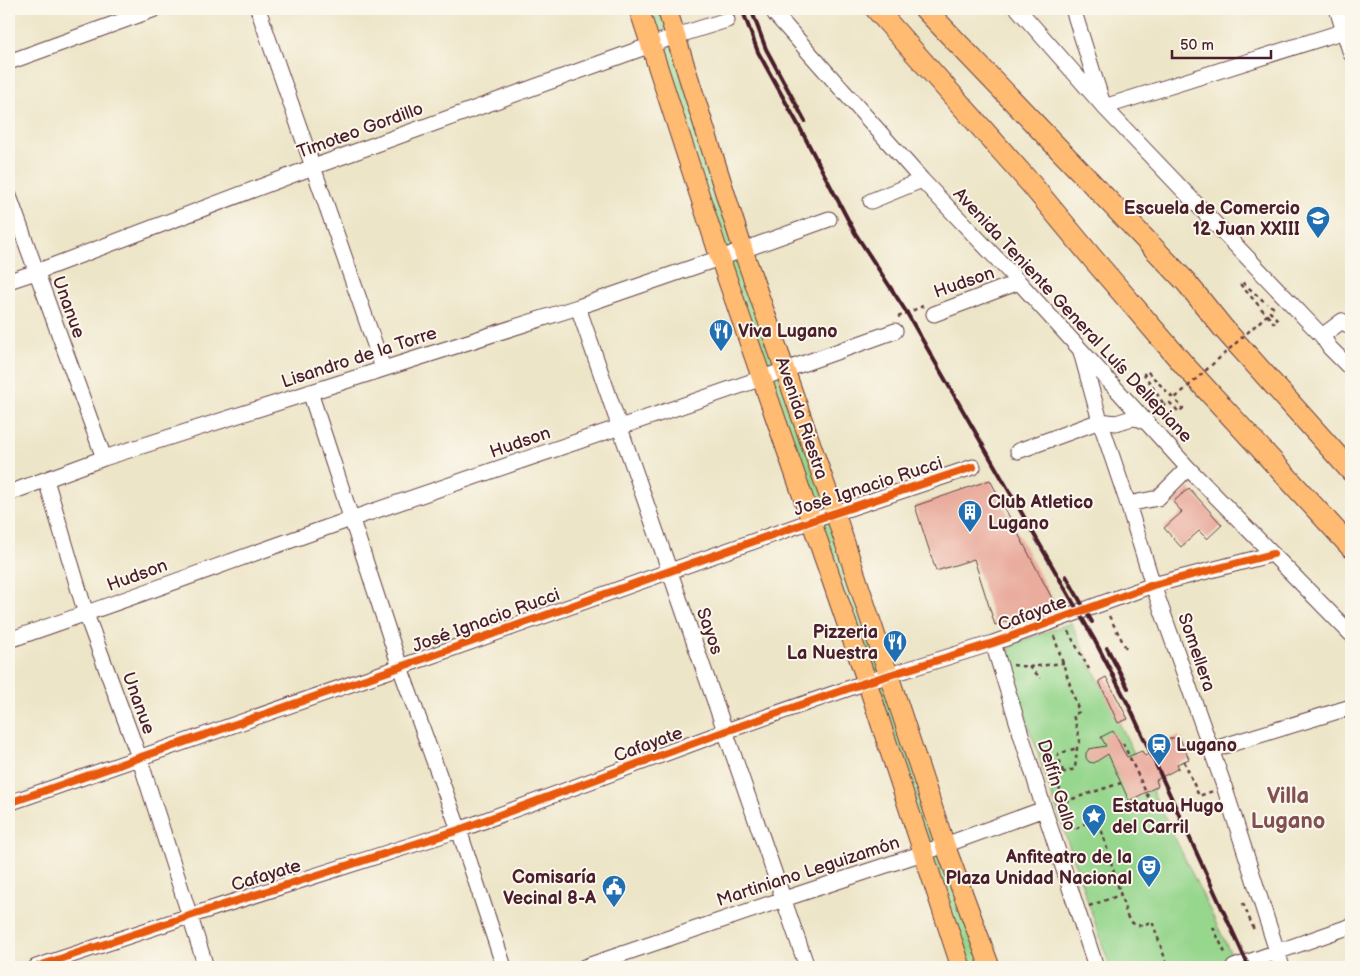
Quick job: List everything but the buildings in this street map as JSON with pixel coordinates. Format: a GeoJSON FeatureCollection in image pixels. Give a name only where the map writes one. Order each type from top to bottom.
{"type":"FeatureCollection","features":[{"type":"Feature","properties":{"kind":"highway"},"geometry":{"type":"LineString","coordinates":[[876,9],[1031,184],[1185,366],[1351,547]]}},
{"type":"Feature","properties":{"kind":"highway"},"geometry":{"type":"LineString","coordinates":[[925,9],[1186,282],[1223,328],[1351,471]]}},
{"type":"Feature","properties":{"kind":"main road","name":"Avenida Riestra"},"geometry":{"type":"LineString","coordinates":[[639,9],[720,258],[867,682],[961,967]]}},
{"type":"Feature","properties":{"kind":"main road","name":"Avenida Riestra"},"geometry":{"type":"LineString","coordinates":[[667,9],[743,250],[786,371],[945,845],[990,967]]}},
{"type":"Feature","properties":{"kind":"street"},"geometry":{"type":"LineString","coordinates":[[9,62],[155,9]]}},
{"type":"Feature","properties":{"kind":"street"},"geometry":{"type":"LineString","coordinates":[[258,9],[383,368]]}},
{"type":"Feature","properties":{"kind":"street"},"geometry":{"type":"LineString","coordinates":[[1018,9],[1104,107],[1322,336],[1330,348],[1350,365]]}},
{"type":"Feature","properties":{"kind":"street"},"geometry":{"type":"LineString","coordinates":[[1073,9],[1104,107]]}},
{"type":"Feature","properties":{"kind":"street"},"geometry":{"type":"LineString","coordinates":[[1337,9],[1348,30],[1351,54]]}},
{"type":"Feature","properties":{"kind":"street","name":"Avenida Teniente General Luís Dellepiane"},"geometry":{"type":"LineString","coordinates":[[775,14],[922,180],[1188,468],[1351,634]]}},
{"type":"Feature","properties":{"kind":"street","name":"Timoteo Gordillo"},"geometry":{"type":"LineString","coordinates":[[9,281],[313,167],[676,36],[727,20]]}},
{"type":"Feature","properties":{"kind":"street"},"geometry":{"type":"LineString","coordinates":[[1104,107],[1348,30]]}},
{"type":"Feature","properties":{"kind":"street"},"geometry":{"type":"LineString","coordinates":[[871,201],[922,180]]}},
{"type":"Feature","properties":{"kind":"street","name":"Unanue"},"geometry":{"type":"LineString","coordinates":[[9,196],[104,458]]}},
{"type":"Feature","properties":{"kind":"street"},"geometry":{"type":"LineString","coordinates":[[743,250],[829,218]]}},
{"type":"Feature","properties":{"kind":"street","name":"Lisandro de la Torre"},"geometry":{"type":"LineString","coordinates":[[9,493],[104,458],[578,307],[743,250]]}},
{"type":"Feature","properties":{"kind":"street","name":"Hudson"},"geometry":{"type":"LineString","coordinates":[[934,314],[1018,282]]}},
{"type":"Feature","properties":{"kind":"street","name":"Sayos"},"geometry":{"type":"LineString","coordinates":[[578,307],[808,967]]}},
{"type":"Feature","properties":{"kind":"street"},"geometry":{"type":"LineString","coordinates":[[1322,336],[1342,320],[1351,327]]}},
{"type":"Feature","properties":{"kind":"street","name":"Hudson"},"geometry":{"type":"LineString","coordinates":[[9,640],[351,519],[786,371],[895,331]]}},
{"type":"Feature","properties":{"kind":"street","name":"Somellera"},"geometry":{"type":"LineString","coordinates":[[1080,349],[1100,421],[1153,585],[1224,786],[1282,967]]}},
{"type":"Feature","properties":{"kind":"street"},"geometry":{"type":"LineString","coordinates":[[310,392],[400,666],[459,830],[504,967]]}},
{"type":"Feature","properties":{"kind":"street"},"geometry":{"type":"LineString","coordinates":[[1018,451],[1100,421],[1116,423],[1132,418],[1148,423]]}},
{"type":"Feature","properties":{"kind":"street","name":"José Ignacio Rucci"},"geometry":{"type":"LineString","coordinates":[[9,803],[669,570],[834,513],[973,468]]}},
{"type":"Feature","properties":{"kind":"street"},"geometry":{"type":"LineString","coordinates":[[1128,504],[1158,498],[1188,468]]}},
{"type":"Feature","properties":{"kind":"street","name":"Unanue"},"geometry":{"type":"LineString","coordinates":[[46,480],[86,614],[139,757],[206,967]]}},
{"type":"Feature","properties":{"kind":"street","name":"Cafayate"},"geometry":{"type":"LineString","coordinates":[[36,967],[459,830],[726,731],[867,682],[993,643],[1153,585],[1273,554]]}},
{"type":"Feature","properties":{"kind":"street","name":"Delfín Gallo"},"geometry":{"type":"LineString","coordinates":[[993,643],[1096,967]]}},
{"type":"Feature","properties":{"kind":"street"},"geometry":{"type":"LineString","coordinates":[[1211,750],[1351,707]]}},
{"type":"Feature","properties":{"kind":"street","name":"Martiniano Leguizamón"},"geometry":{"type":"LineString","coordinates":[[584,967],[923,853],[1044,808]]}},
{"type":"Feature","properties":{"kind":"street"},"geometry":{"type":"LineString","coordinates":[[1231,963],[1276,953],[1351,926]]}},
{"type":"Feature","properties":{"kind":"path"},"geometry":{"type":"LineString","coordinates":[[1270,312],[1278,320],[1274,323],[1240,284],[1242,282],[1271,306]]}},
{"type":"Feature","properties":{"kind":"path"},"geometry":{"type":"LineString","coordinates":[[1175,400],[1267,315]]}},
{"type":"Feature","properties":{"kind":"path"},"geometry":{"type":"LineString","coordinates":[[1163,404],[1144,374],[1147,371],[1183,408],[1178,412],[1170,403]]}},
{"type":"Feature","properties":{"kind":"path"},"geometry":{"type":"LineString","coordinates":[[1102,604],[1126,648]]}},
{"type":"Feature","properties":{"kind":"path"},"geometry":{"type":"LineString","coordinates":[[1056,620],[1064,662],[1079,712],[1073,715],[1080,740],[1077,748],[1075,769],[1055,775],[1074,830],[1087,822],[1093,821],[1100,825],[1127,916],[1130,922],[1134,924],[1142,925],[1152,921],[1168,966],[1160,967]]}},
{"type":"Feature","properties":{"kind":"path"},"geometry":{"type":"LineString","coordinates":[[1056,620],[1089,669]]}},
{"type":"Feature","properties":{"kind":"path"},"geometry":{"type":"LineString","coordinates":[[1000,664],[1029,667],[1064,662]]}},
{"type":"Feature","properties":{"kind":"path"},"geometry":{"type":"LineString","coordinates":[[1029,667],[1041,678]]}},
{"type":"Feature","properties":{"kind":"path"},"geometry":{"type":"LineString","coordinates":[[1123,743],[1150,801]]}},
{"type":"Feature","properties":{"kind":"path"},"geometry":{"type":"LineString","coordinates":[[1064,772],[1058,754],[1077,748]]}},
{"type":"Feature","properties":{"kind":"path"},"geometry":{"type":"LineString","coordinates":[[1184,761],[1199,796],[1224,786]]}},
{"type":"Feature","properties":{"kind":"path"},"geometry":{"type":"LineString","coordinates":[[1044,808],[1121,783]]}},
{"type":"Feature","properties":{"kind":"path"},"geometry":{"type":"LineString","coordinates":[[1077,910],[1120,895]]}},
{"type":"Feature","properties":{"kind":"path"},"geometry":{"type":"LineString","coordinates":[[1213,927],[1231,963]]}},
{"type":"Feature","properties":{"kind":"green space"},"geometry":{"type":"Polygon","coordinates":[[[639,9],[667,9],[990,967],[961,967],[639,9]]]}},
{"type":"Feature","properties":{"kind":"green space"},"geometry":{"type":"Polygon","coordinates":[[[1071,623],[1232,956],[1228,960],[1204,967],[1110,967],[1007,662],[1009,651],[1013,644],[1071,623]]]}},
{"type":"Feature","properties":{"kind":"railway"},"geometry":{"type":"LineString","coordinates":[[742,9],[758,52],[855,233],[907,313],[1094,639],[1130,708],[1249,967]]}},
{"type":"Feature","properties":{"kind":"railway"},"geometry":{"type":"LineString","coordinates":[[751,9],[766,49],[805,121]]}},
{"type":"Feature","properties":{"kind":"railway"},"geometry":{"type":"LineString","coordinates":[[1066,576],[1092,622]]}},
{"type":"Feature","properties":{"kind":"railway"},"geometry":{"type":"LineString","coordinates":[[1107,648],[1128,688]]}},
{"type":"Feature","properties":{"kind":"cycle path"},"geometry":{"type":"LineString","coordinates":[[9,803],[811,521],[973,467]]}},
{"type":"Feature","properties":{"kind":"cycle path"},"geometry":{"type":"LineString","coordinates":[[36,967],[459,830],[726,731],[867,682],[993,643],[1153,585],[1273,554]]}},
{"type":"Feature","properties":{"kind":"place","name":"Escuela de Comercio 12 Juan XXIII"},"geometry":{"type":"Point","coordinates":[1318,239]}},
{"type":"Feature","properties":{"kind":"place","name":"Viva Lugano"},"geometry":{"type":"Point","coordinates":[721,352]}},
{"type":"Feature","properties":{"kind":"place","name":"Club Atletico Lugano"},"geometry":{"type":"Point","coordinates":[970,533]}},
{"type":"Feature","properties":{"kind":"place","name":"Pizzeria La Nuestra"},"geometry":{"type":"Point","coordinates":[895,663]}},
{"type":"Feature","properties":{"kind":"place","name":"Lugano"},"geometry":{"type":"Point","coordinates":[1159,766]}},
{"type":"Feature","properties":{"kind":"place","name":"Estatua Hugo del Carril"},"geometry":{"type":"Point","coordinates":[1094,837]}},
{"type":"Feature","properties":{"kind":"place","name":"Anfiteatro de la Plaza Unidad Nacional"},"geometry":{"type":"Point","coordinates":[1149,888]}},
{"type":"Feature","properties":{"kind":"place","name":"Comisaría Vecinal 8-A"},"geometry":{"type":"Point","coordinates":[614,908]}},
{"type":"Feature","properties":{"kind":"district","name":"Villa Lugano"},"geometry":{"type":"Point","coordinates":[1288,808]}}]}
